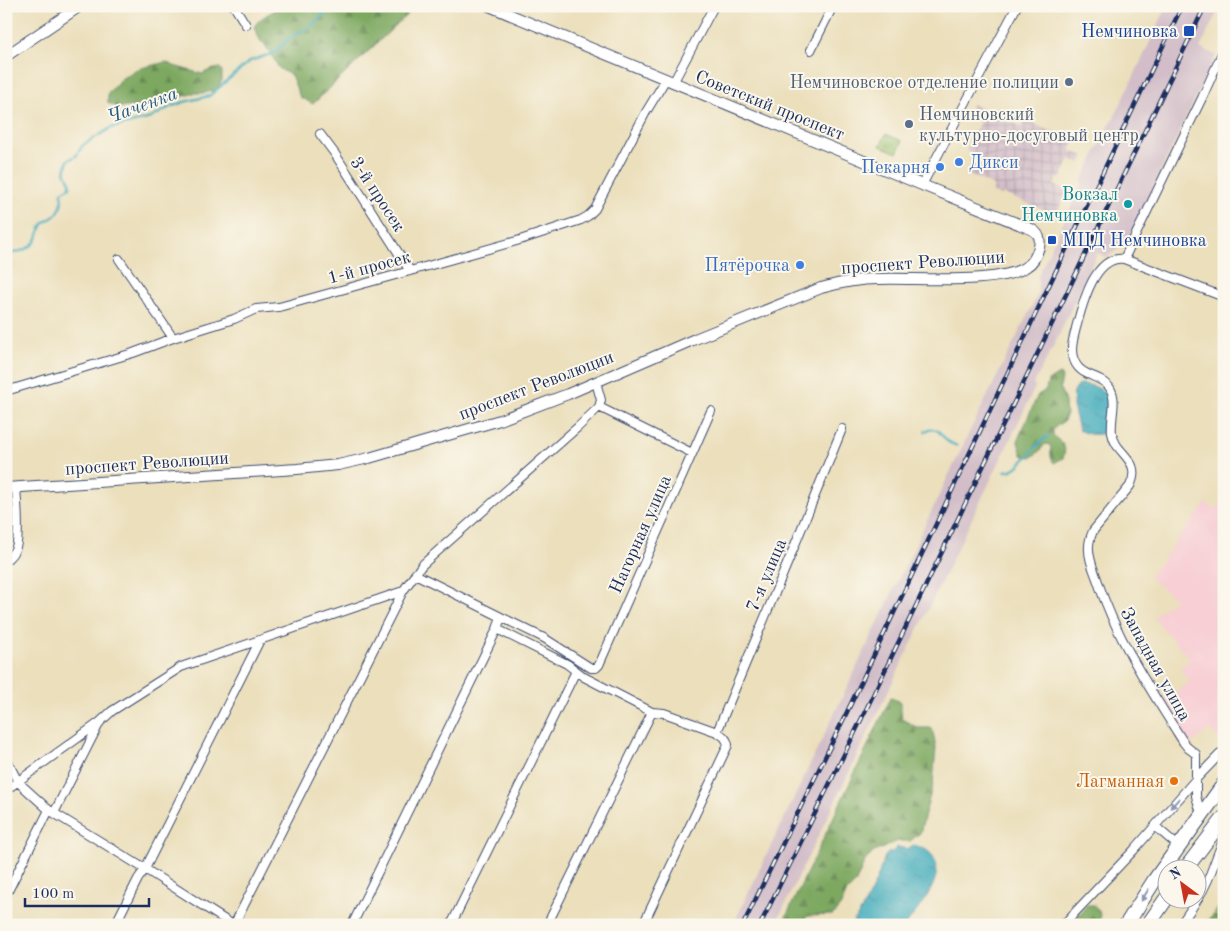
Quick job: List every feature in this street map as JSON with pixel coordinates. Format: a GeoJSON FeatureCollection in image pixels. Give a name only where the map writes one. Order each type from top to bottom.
{"type":"FeatureCollection","features":[{"type":"Feature","properties":{"kind":"highway"},"geometry":{"type":"LineString","coordinates":[[1126,925],[1178,846],[1224,784]]}},
{"type":"Feature","properties":{"kind":"highway"},"geometry":{"type":"LineString","coordinates":[[1194,858],[1224,818]]}},
{"type":"Feature","properties":{"kind":"highway"},"geometry":{"type":"LineString","coordinates":[[1148,925],[1160,908]]}},
{"type":"Feature","properties":{"kind":"street"},"geometry":{"type":"LineString","coordinates":[[6,56],[80,6]]}},
{"type":"Feature","properties":{"kind":"street"},"geometry":{"type":"LineString","coordinates":[[234,6],[246,25]]}},
{"type":"Feature","properties":{"kind":"street","name":"Советский проспект"},"geometry":{"type":"LineString","coordinates":[[489,6],[1024,226],[1038,234]]}},
{"type":"Feature","properties":{"kind":"street","name":"1-й просек"},"geometry":{"type":"LineString","coordinates":[[6,391],[234,320],[256,309],[280,307],[520,240],[581,220],[595,209],[646,112],[670,81],[714,6]]}},
{"type":"Feature","properties":{"kind":"street"},"geometry":{"type":"LineString","coordinates":[[811,50],[833,6]]}},
{"type":"Feature","properties":{"kind":"street"},"geometry":{"type":"LineString","coordinates":[[922,185],[1017,6]]}},
{"type":"Feature","properties":{"kind":"street"},"geometry":{"type":"LineString","coordinates":[[1224,49],[1124,259],[1224,297]]}},
{"type":"Feature","properties":{"kind":"street","name":"3-й просек"},"geometry":{"type":"LineString","coordinates":[[320,134],[335,154],[410,271]]}},
{"type":"Feature","properties":{"kind":"street","name":"проспект Революции"},"geometry":{"type":"LineString","coordinates":[[11,488],[338,465],[393,452],[500,420],[596,382],[800,296],[840,282],[878,279],[967,279],[1000,276],[1020,271],[1026,268],[1035,257],[1040,244],[1038,234]]}},
{"type":"Feature","properties":{"kind":"street","name":"Западная улица"},"geometry":{"type":"LineString","coordinates":[[1124,259],[1116,258],[1108,262],[1095,277],[1082,303],[1072,348],[1073,357],[1078,368],[1104,382],[1111,390],[1114,407],[1112,433],[1115,442],[1130,461],[1134,472],[1134,479],[1130,486],[1093,531],[1089,545],[1090,558],[1108,609],[1137,668],[1184,743],[1196,754],[1196,779]]}},
{"type":"Feature","properties":{"kind":"street"},"geometry":{"type":"LineString","coordinates":[[119,259],[172,338]]}},
{"type":"Feature","properties":{"kind":"street"},"geometry":{"type":"LineString","coordinates":[[6,758],[18,782],[51,812],[234,925],[403,591],[422,565],[578,427],[598,407],[601,400],[596,382]]}},
{"type":"Feature","properties":{"kind":"street"},"geometry":{"type":"LineString","coordinates":[[598,407],[692,453]]}},
{"type":"Feature","properties":{"kind":"street","name":"Нагорная улица"},"geometry":{"type":"LineString","coordinates":[[501,617],[544,638],[591,668],[596,668],[599,665],[711,411]]}},
{"type":"Feature","properties":{"kind":"street","name":"7-я улица"},"geometry":{"type":"LineString","coordinates":[[717,732],[842,430]]}},
{"type":"Feature","properties":{"kind":"street"},"geometry":{"type":"LineString","coordinates":[[6,560],[16,548],[18,539],[11,488]]}},
{"type":"Feature","properties":{"kind":"street"},"geometry":{"type":"LineString","coordinates":[[352,925],[497,629],[501,617],[415,574]]}},
{"type":"Feature","properties":{"kind":"street"},"geometry":{"type":"LineString","coordinates":[[6,790],[100,722],[112,711],[181,667],[403,591]]}},
{"type":"Feature","properties":{"kind":"street"},"geometry":{"type":"LineString","coordinates":[[497,629],[567,664],[584,677],[652,712],[664,713],[717,732],[728,741],[728,745],[643,925]]}},
{"type":"Feature","properties":{"kind":"street"},"geometry":{"type":"LineString","coordinates":[[115,925],[260,640]]}},
{"type":"Feature","properties":{"kind":"street"},"geometry":{"type":"LineString","coordinates":[[451,925],[576,671]]}},
{"type":"Feature","properties":{"kind":"street"},"geometry":{"type":"LineString","coordinates":[[547,925],[652,712]]}},
{"type":"Feature","properties":{"kind":"street"},"geometry":{"type":"LineString","coordinates":[[6,895],[100,722]]}},
{"type":"Feature","properties":{"kind":"street"},"geometry":{"type":"LineString","coordinates":[[1063,925],[1224,750]]}},
{"type":"Feature","properties":{"kind":"street"},"geometry":{"type":"LineString","coordinates":[[1196,779],[1196,796],[1202,814]]}},
{"type":"Feature","properties":{"kind":"street"},"geometry":{"type":"LineString","coordinates":[[1154,826],[1178,846]]}},
{"type":"Feature","properties":{"kind":"street"},"geometry":{"type":"LineString","coordinates":[[1180,925],[1200,896],[1224,839]]}},
{"type":"Feature","properties":{"kind":"shaded area"},"geometry":{"type":"Polygon","coordinates":[[[1167,6],[1220,6],[1200,48],[1216,55],[1128,240],[1107,257],[1097,253],[1059,335],[1033,385],[1035,387],[1010,440],[775,925],[733,925],[968,435],[1038,294],[1038,275],[1167,6]]]}},
{"type":"Feature","properties":{"kind":"shaded area"},"geometry":{"type":"Polygon","coordinates":[[[972,104],[1022,127],[1025,120],[1074,142],[1070,150],[1084,156],[1080,163],[1070,159],[1060,179],[1057,178],[1054,185],[1067,191],[1056,215],[1004,194],[1001,196],[992,192],[994,186],[967,174],[976,155],[966,150],[983,116],[970,109],[972,104]]]}},
{"type":"Feature","properties":{"kind":"shaded area"},"geometry":{"type":"Polygon","coordinates":[[[1224,501],[1224,623],[1215,633],[1224,641],[1224,739],[1219,739],[1210,729],[1189,743],[1163,703],[1190,681],[1180,669],[1190,659],[1153,617],[1176,599],[1149,577],[1206,503],[1214,509],[1224,501]]]}},
{"type":"Feature","properties":{"kind":"green space"},"geometry":{"type":"Polygon","coordinates":[[[283,6],[416,6],[313,104],[300,97],[291,75],[279,68],[260,40],[254,27],[263,17],[283,6]]]}},
{"type":"Feature","properties":{"kind":"green space"},"geometry":{"type":"Polygon","coordinates":[[[166,62],[202,74],[220,68],[222,80],[217,89],[157,104],[117,107],[108,103],[108,93],[121,79],[137,69],[166,62]]]}},
{"type":"Feature","properties":{"kind":"green space"},"geometry":{"type":"Polygon","coordinates":[[[886,134],[902,141],[897,153],[880,146],[886,134]]]}},
{"type":"Feature","properties":{"kind":"green space"},"geometry":{"type":"Polygon","coordinates":[[[1059,374],[1062,378],[1060,388],[1065,402],[1066,416],[1064,421],[1053,430],[1053,435],[1063,444],[1065,449],[1063,458],[1054,463],[1051,457],[1050,445],[1045,444],[1035,455],[1026,457],[1022,455],[1018,442],[1019,437],[1038,395],[1046,390],[1048,381],[1059,374]]]}},
{"type":"Feature","properties":{"kind":"green space"},"geometry":{"type":"Polygon","coordinates":[[[891,697],[900,702],[902,719],[918,728],[932,728],[936,747],[933,784],[920,833],[910,841],[898,841],[874,852],[865,861],[855,884],[846,893],[841,905],[833,915],[808,916],[799,925],[782,925],[891,697]]]}},
{"type":"Feature","properties":{"kind":"green space"},"geometry":{"type":"Polygon","coordinates":[[[1222,902],[1224,903],[1224,922],[1213,916],[1222,902]]]}},
{"type":"Feature","properties":{"kind":"green space"},"geometry":{"type":"Polygon","coordinates":[[[1087,905],[1094,905],[1098,910],[1100,917],[1099,925],[1070,925],[1087,905]]]}},
{"type":"Feature","properties":{"kind":"green space"},"geometry":{"type":"Polygon","coordinates":[[[1213,916],[1224,922],[1224,925],[1204,925],[1213,916]]]}},
{"type":"Feature","properties":{"kind":"water"},"geometry":{"type":"Polygon","coordinates":[[[1079,384],[1091,386],[1104,393],[1107,406],[1103,433],[1091,434],[1079,430],[1073,406],[1074,390],[1079,384]]]}},
{"type":"Feature","properties":{"kind":"water"},"geometry":{"type":"Polygon","coordinates":[[[913,845],[930,853],[935,861],[937,870],[930,890],[906,925],[851,925],[871,892],[885,856],[893,852],[897,847],[908,849],[913,845]]]}},
{"type":"Feature","properties":{"kind":"waterway","name":"Чаченка"},"geometry":{"type":"LineString","coordinates":[[6,255],[24,250],[32,245],[43,224],[58,212],[62,203],[62,192],[70,187],[70,182],[65,172],[68,160],[76,156],[83,145],[111,128],[151,118],[170,107],[209,96],[250,61],[274,53],[289,38],[311,26],[333,6]]}},
{"type":"Feature","properties":{"kind":"waterway"},"geometry":{"type":"LineString","coordinates":[[925,431],[933,429],[947,441],[957,446]]}},
{"type":"Feature","properties":{"kind":"waterway"},"geometry":{"type":"LineString","coordinates":[[1005,471],[1017,467],[1049,436]]}},
{"type":"Feature","properties":{"kind":"railway"},"geometry":{"type":"LineString","coordinates":[[743,925],[847,712],[1182,6]]}},
{"type":"Feature","properties":{"kind":"railway"},"geometry":{"type":"LineString","coordinates":[[760,925],[861,720],[1205,6]]}},
{"type":"Feature","properties":{"kind":"place","name":"Немчиновка"},"geometry":{"type":"Point","coordinates":[1189,31]}},
{"type":"Feature","properties":{"kind":"place","name":"Немчиновское отделение полиции"},"geometry":{"type":"Point","coordinates":[1069,82]}},
{"type":"Feature","properties":{"kind":"place","name":"Немчиновский культурно-досуговый центр"},"geometry":{"type":"Point","coordinates":[909,124]}},
{"type":"Feature","properties":{"kind":"place","name":"Дикси"},"geometry":{"type":"Point","coordinates":[959,162]}},
{"type":"Feature","properties":{"kind":"place","name":"Пекарня"},"geometry":{"type":"Point","coordinates":[940,167]}},
{"type":"Feature","properties":{"kind":"place","name":"Вокзал Немчиновка"},"geometry":{"type":"Point","coordinates":[1128,204]}},
{"type":"Feature","properties":{"kind":"place","name":"МЦД Немчиновка"},"geometry":{"type":"Point","coordinates":[1052,240]}},
{"type":"Feature","properties":{"kind":"place","name":"Пятёрочка"},"geometry":{"type":"Point","coordinates":[800,265]}},
{"type":"Feature","properties":{"kind":"place","name":"Лагманная"},"geometry":{"type":"Point","coordinates":[1174,781]}}]}
